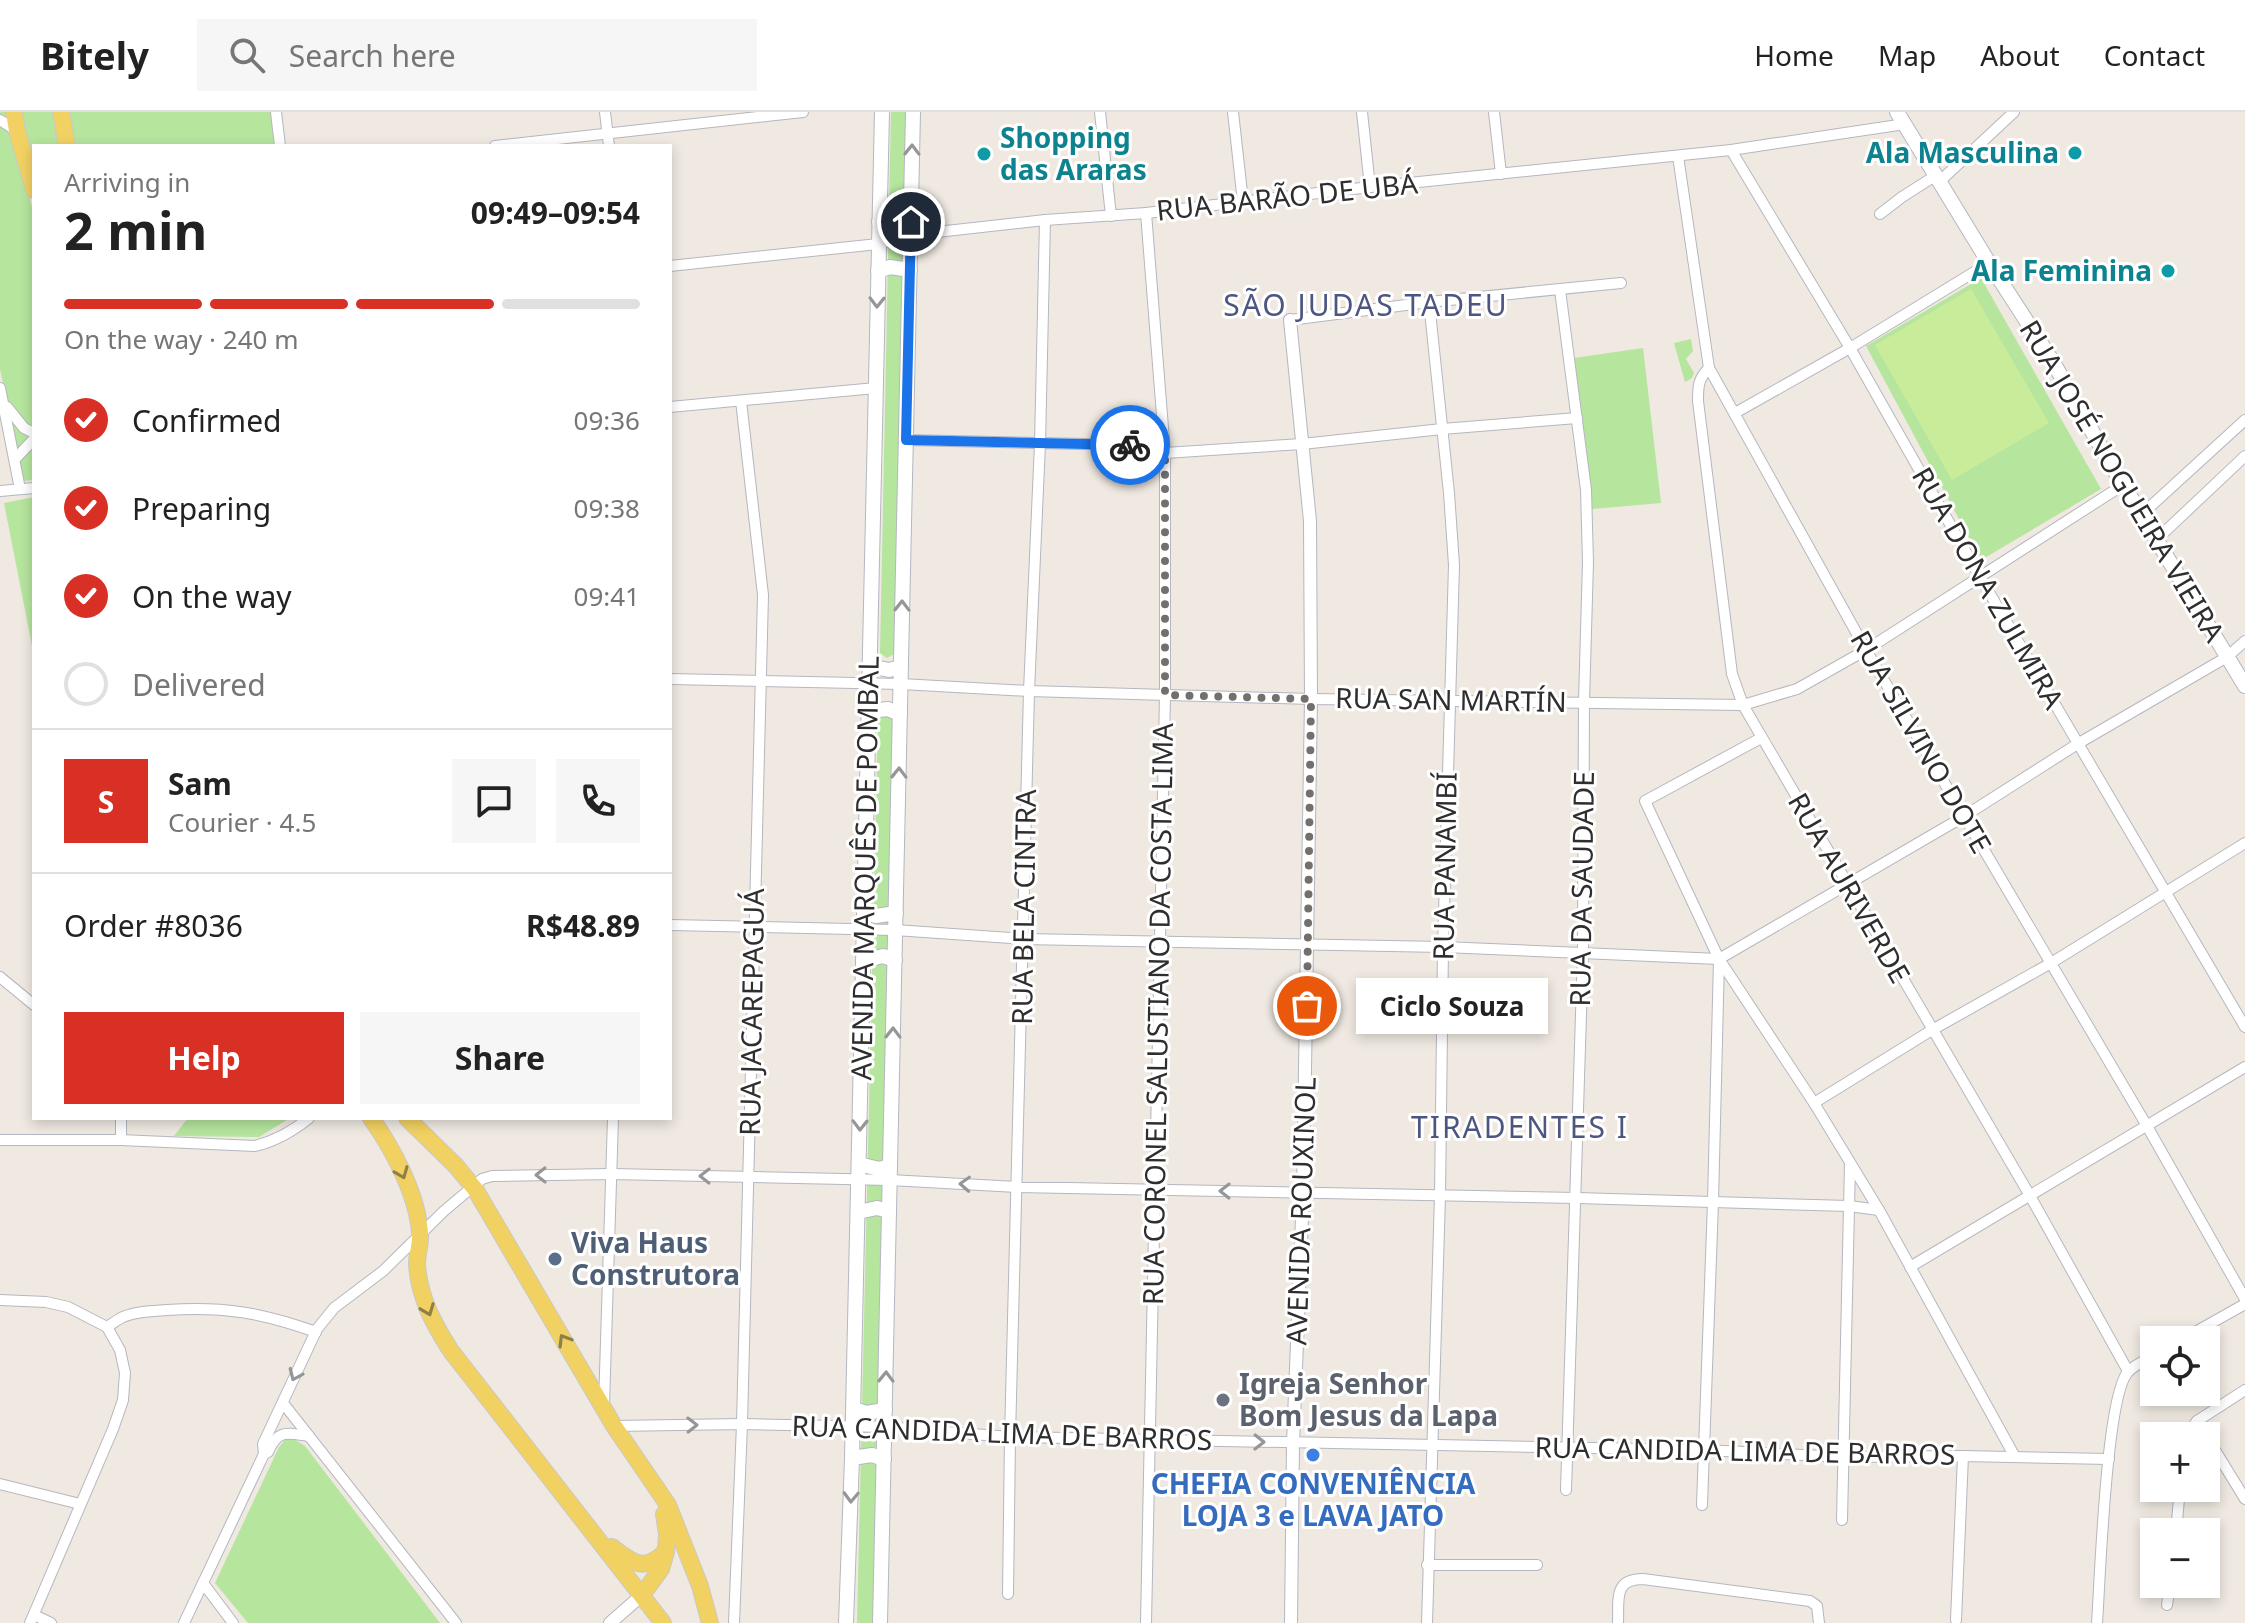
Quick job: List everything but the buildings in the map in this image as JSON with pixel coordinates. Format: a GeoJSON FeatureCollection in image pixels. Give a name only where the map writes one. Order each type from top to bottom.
{"type":"FeatureCollection","features":[{"type":"Feature","properties":{"kind":"main road"},"geometry":{"type":"LineString","coordinates":[[14,112],[32,183]]}},
{"type":"Feature","properties":{"kind":"main road"},"geometry":{"type":"LineString","coordinates":[[61,112],[67,144]]}},
{"type":"Feature","properties":{"kind":"main road","name":"AVENIDA MARQUÊS DE POMBAL"},"geometry":{"type":"LineString","coordinates":[[846,1623],[854,1409],[882,112]]}},
{"type":"Feature","properties":{"kind":"main road","name":"AVENIDA MARQUÊS DE POMBAL"},"geometry":{"type":"LineString","coordinates":[[880,1623],[913,112]]}},
{"type":"Feature","properties":{"kind":"main road","name":"RUA JOSÉ NOGUEIRA VIEIRA"},"geometry":{"type":"LineString","coordinates":[[1901,118],[2053,362],[2123,485],[2245,686]]}},
{"type":"Feature","properties":{"kind":"main road"},"geometry":{"type":"LineString","coordinates":[[879,222],[911,228]]}},
{"type":"Feature","properties":{"kind":"main road"},"geometry":{"type":"LineString","coordinates":[[878,271],[898,267],[910,270]]}},
{"type":"Feature","properties":{"kind":"main road"},"geometry":{"type":"LineString","coordinates":[[870,666],[889,670],[901,667]]}},
{"type":"Feature","properties":{"kind":"main road"},"geometry":{"type":"LineString","coordinates":[[869,711],[888,709],[900,714]]}},
{"type":"Feature","properties":{"kind":"main road"},"geometry":{"type":"LineString","coordinates":[[864,912],[876,916],[896,913]]}},
{"type":"Feature","properties":{"kind":"main road"},"geometry":{"type":"LineString","coordinates":[[863,961],[883,956],[895,960]]}},
{"type":"Feature","properties":{"kind":"main road"},"geometry":{"type":"LineString","coordinates":[[372,1120],[401,1167],[413,1201],[421,1234],[417,1260],[419,1285],[430,1317],[451,1351],[663,1623]]}},
{"type":"Feature","properties":{"kind":"main road"},"geometry":{"type":"LineString","coordinates":[[409,1120],[473,1187],[614,1426],[668,1505],[700,1586],[710,1623]]}},
{"type":"Feature","properties":{"kind":"main road"},"geometry":{"type":"LineString","coordinates":[[859,1164],[890,1173]]}},
{"type":"Feature","properties":{"kind":"main road"},"geometry":{"type":"LineString","coordinates":[[858,1212],[877,1208],[889,1211]]}},
{"type":"Feature","properties":{"kind":"main road"},"geometry":{"type":"LineString","coordinates":[[854,1409],[866,1413],[885,1410]]}},
{"type":"Feature","properties":{"kind":"main road"},"geometry":{"type":"LineString","coordinates":[[852,1458],[872,1455],[884,1459]]}},
{"type":"Feature","properties":{"kind":"main road"},"geometry":{"type":"LineString","coordinates":[[642,1595],[661,1569],[667,1534],[663,1507],[647,1472]]}},
{"type":"Feature","properties":{"kind":"main road"},"geometry":{"type":"LineString","coordinates":[[591,1531],[637,1564],[652,1562],[666,1551]]}},
{"type":"Feature","properties":{"kind":"street"},"geometry":{"type":"LineString","coordinates":[[276,112],[280,144]]}},
{"type":"Feature","properties":{"kind":"street"},"geometry":{"type":"LineString","coordinates":[[605,112],[609,144]]}},
{"type":"Feature","properties":{"kind":"street"},"geometry":{"type":"LineString","coordinates":[[512,144],[803,112]]}},
{"type":"Feature","properties":{"kind":"street"},"geometry":{"type":"LineString","coordinates":[[1100,112],[1111,216]]}},
{"type":"Feature","properties":{"kind":"street"},"geometry":{"type":"LineString","coordinates":[[1233,112],[1243,202]]}},
{"type":"Feature","properties":{"kind":"street"},"geometry":{"type":"LineString","coordinates":[[1362,112],[1370,187]]}},
{"type":"Feature","properties":{"kind":"street"},"geometry":{"type":"LineString","coordinates":[[1494,112],[1501,174]]}},
{"type":"Feature","properties":{"kind":"street"},"geometry":{"type":"LineString","coordinates":[[1880,214],[1902,197],[1937,179],[2014,112]]}},
{"type":"Feature","properties":{"kind":"street","name":"RUA BARÃO DE UBÁ"},"geometry":{"type":"LineString","coordinates":[[672,266],[878,244],[911,228],[1146,213],[1731,150],[1901,118]]}},
{"type":"Feature","properties":{"kind":"street"},"geometry":{"type":"LineString","coordinates":[[0,120],[17,131]]}},
{"type":"Feature","properties":{"kind":"street","name":"RUA DONA ZULMIRA"},"geometry":{"type":"LineString","coordinates":[[1731,150],[1850,348],[1980,577],[2245,1027]]}},
{"type":"Feature","properties":{"kind":"street","name":"RUA SILVINO DOTE"},"geometry":{"type":"LineString","coordinates":[[1678,156],[1709,368],[1866,650],[2147,1126],[2245,1301]]}},
{"type":"Feature","properties":{"kind":"street","name":"RUA CORONEL SALUSTIANO DA COSTA LIMA"},"geometry":{"type":"LineString","coordinates":[[1146,213],[1165,453],[1165,695],[1146,1623]]}},
{"type":"Feature","properties":{"kind":"street","name":"RUA BELA CINTRA"},"geometry":{"type":"LineString","coordinates":[[1008,1594],[1029,691],[1040,444],[1045,220]]}},
{"type":"Feature","properties":{"kind":"street"},"geometry":{"type":"LineString","coordinates":[[1735,413],[1850,348],[1989,263]]}},
{"type":"Feature","properties":{"kind":"street"},"geometry":{"type":"LineString","coordinates":[[1290,320],[1429,302],[1621,283]]}},
{"type":"Feature","properties":{"kind":"street","name":"RUA DA SAUDADE"},"geometry":{"type":"LineString","coordinates":[[1560,290],[1586,490],[1587,533],[1583,951],[1566,1490]]}},
{"type":"Feature","properties":{"kind":"street","name":"RUA PANAMBÍ"},"geometry":{"type":"LineString","coordinates":[[1427,1623],[1454,565],[1429,302]]}},
{"type":"Feature","properties":{"kind":"street","name":"AVENIDA ROUXINOL"},"geometry":{"type":"LineString","coordinates":[[1290,320],[1310,521],[1311,699],[1309,944],[1293,1443],[1291,1623]]}},
{"type":"Feature","properties":{"kind":"street","name":"RUA AURIVERDE"},"geometry":{"type":"LineString","coordinates":[[1709,368],[1698,384],[1698,401],[1732,674],[1743,705],[2029,1194],[2128,1371]]}},
{"type":"Feature","properties":{"kind":"street"},"geometry":{"type":"LineString","coordinates":[[0,388],[20,489]]}},
{"type":"Feature","properties":{"kind":"street"},"geometry":{"type":"LineString","coordinates":[[672,407],[876,388]]}},
{"type":"Feature","properties":{"kind":"street","name":"RUA JACAREPAGUÁ"},"geometry":{"type":"LineString","coordinates":[[734,1623],[763,595],[741,401]]}},
{"type":"Feature","properties":{"kind":"street"},"geometry":{"type":"LineString","coordinates":[[4,402],[24,428],[32,432]]}},
{"type":"Feature","properties":{"kind":"street"},"geometry":{"type":"LineString","coordinates":[[906,440],[1132,445],[1165,453],[1302,444],[1577,418]]}},
{"type":"Feature","properties":{"kind":"street"},"geometry":{"type":"LineString","coordinates":[[2141,515],[2245,420]]}},
{"type":"Feature","properties":{"kind":"street"},"geometry":{"type":"LineString","coordinates":[[15,459],[32,441]]}},
{"type":"Feature","properties":{"kind":"street"},"geometry":{"type":"LineString","coordinates":[[2156,540],[2245,456]]}},
{"type":"Feature","properties":{"kind":"street","name":"RUA SAN MARTÍN"},"geometry":{"type":"LineString","coordinates":[[672,679],[1311,699],[1743,705],[1797,689],[1866,650],[2123,485]]}},
{"type":"Feature","properties":{"kind":"street"},"geometry":{"type":"LineString","coordinates":[[0,491],[32,488]]}},
{"type":"Feature","properties":{"kind":"street"},"geometry":{"type":"LineString","coordinates":[[672,925],[895,930],[1024,939],[1583,951],[1719,959],[1963,817],[2079,743],[2227,657],[2245,641]]}},
{"type":"Feature","properties":{"kind":"street"},"geometry":{"type":"LineString","coordinates":[[1761,738],[1645,801],[1719,959],[1814,1103],[1879,1210],[2015,1457]]}},
{"type":"Feature","properties":{"kind":"street"},"geometry":{"type":"LineString","coordinates":[[1814,1103],[1932,1030],[2051,963],[2245,843]]}},
{"type":"Feature","properties":{"kind":"street"},"geometry":{"type":"LineString","coordinates":[[1702,1505],[1719,959]]}},
{"type":"Feature","properties":{"kind":"street"},"geometry":{"type":"LineString","coordinates":[[0,977],[32,1003]]}},
{"type":"Feature","properties":{"kind":"street"},"geometry":{"type":"LineString","coordinates":[[1910,1267],[2245,1067]]}},
{"type":"Feature","properties":{"kind":"street"},"geometry":{"type":"LineString","coordinates":[[121,1120],[121,1140]]}},
{"type":"Feature","properties":{"kind":"street"},"geometry":{"type":"LineString","coordinates":[[0,1140],[121,1140],[255,1146],[269,1143],[306,1120]]}},
{"type":"Feature","properties":{"kind":"street"},"geometry":{"type":"LineString","coordinates":[[604,1407],[613,1120]]}},
{"type":"Feature","properties":{"kind":"street"},"geometry":{"type":"LineString","coordinates":[[1842,1520],[1850,1163]]}},
{"type":"Feature","properties":{"kind":"street"},"geometry":{"type":"LineString","coordinates":[[264,1454],[263,1444],[316,1332],[334,1308],[383,1271],[444,1211],[482,1179],[492,1176],[612,1174],[859,1179],[890,1173],[1017,1187],[1577,1198],[1849,1206],[1879,1210]]}},
{"type":"Feature","properties":{"kind":"street"},"geometry":{"type":"LineString","coordinates":[[0,1300],[46,1302],[68,1307],[107,1327],[120,1350],[125,1373],[123,1400],[113,1429],[32,1619],[51,1623]]}},
{"type":"Feature","properties":{"kind":"street"},"geometry":{"type":"LineString","coordinates":[[2204,1326],[2245,1301]]}},
{"type":"Feature","properties":{"kind":"street"},"geometry":{"type":"LineString","coordinates":[[107,1327],[123,1317],[190,1308],[243,1311],[283,1320],[316,1332]]}},
{"type":"Feature","properties":{"kind":"street"},"geometry":{"type":"LineString","coordinates":[[2097,1623],[2116,1403],[2128,1371],[2140,1364]]}},
{"type":"Feature","properties":{"kind":"street"},"geometry":{"type":"LineString","coordinates":[[2245,1390],[2197,1421],[2245,1499]]}},
{"type":"Feature","properties":{"kind":"street"},"geometry":{"type":"LineString","coordinates":[[283,1403],[456,1623]]}},
{"type":"Feature","properties":{"kind":"street","name":"RUA CANDIDA LIMA DE BARROS"},"geometry":{"type":"LineString","coordinates":[[614,1426],[853,1426],[1010,1437],[1704,1450],[1842,1457],[2109,1459]]}},
{"type":"Feature","properties":{"kind":"street"},"geometry":{"type":"LineString","coordinates":[[184,1623],[264,1454],[282,1434],[309,1436]]}},
{"type":"Feature","properties":{"kind":"street"},"geometry":{"type":"LineString","coordinates":[[1956,1620],[1963,1456]]}},
{"type":"Feature","properties":{"kind":"street"},"geometry":{"type":"LineString","coordinates":[[0,1484],[80,1504]]}},
{"type":"Feature","properties":{"kind":"street"},"geometry":{"type":"LineString","coordinates":[[1427,1565],[1537,1565]]}},
{"type":"Feature","properties":{"kind":"street"},"geometry":{"type":"LineString","coordinates":[[1618,1623],[1620,1591],[1623,1584],[1631,1579],[1810,1601],[1817,1606],[1819,1623]]}},
{"type":"Feature","properties":{"kind":"street"},"geometry":{"type":"LineString","coordinates":[[203,1583],[233,1623]]}},
{"type":"Feature","properties":{"kind":"street"},"geometry":{"type":"LineString","coordinates":[[610,1623],[642,1595]]}},
{"type":"Feature","properties":{"kind":"street"},"geometry":{"type":"LineString","coordinates":[[2167,1605],[2168,1598]]}},
{"type":"Feature","properties":{"kind":"green space"},"geometry":{"type":"Polygon","coordinates":[[[0,112],[9,112],[32,208],[32,480],[23,481],[0,369],[0,112]]]}},
{"type":"Feature","properties":{"kind":"green space"},"geometry":{"type":"Polygon","coordinates":[[[16,112],[60,112],[65,144],[32,144],[32,179],[16,112]]]}},
{"type":"Feature","properties":{"kind":"green space"},"geometry":{"type":"Polygon","coordinates":[[[61,112],[276,112],[280,144],[67,144],[61,112]]]}},
{"type":"Feature","properties":{"kind":"green space"},"geometry":{"type":"Polygon","coordinates":[[[891,112],[907,112],[894,654],[887,658],[880,653],[891,112]]]}},
{"type":"Feature","properties":{"kind":"green space"},"geometry":{"type":"Polygon","coordinates":[[[1981,278],[2101,489],[1981,560],[1866,346],[1981,278]]]}},
{"type":"Feature","properties":{"kind":"green space"},"geometry":{"type":"Polygon","coordinates":[[[1971,289],[2049,423],[1952,480],[1875,345],[1971,289]]]}},
{"type":"Feature","properties":{"kind":"green space"},"geometry":{"type":"Polygon","coordinates":[[[1691,339],[1693,351],[1686,359],[1694,373],[1685,382],[1674,343],[1691,339]]]}},
{"type":"Feature","properties":{"kind":"green space"},"geometry":{"type":"Polygon","coordinates":[[[1643,348],[1661,503],[1592,509],[1574,358],[1643,348]]]}},
{"type":"Feature","properties":{"kind":"green space"},"geometry":{"type":"Polygon","coordinates":[[[32,497],[32,646],[4,503],[32,497]]]}},
{"type":"Feature","properties":{"kind":"green space"},"geometry":{"type":"Polygon","coordinates":[[[886,712],[894,717],[873,1623],[857,1623],[878,717],[886,712]]]}},
{"type":"Feature","properties":{"kind":"green space"},"geometry":{"type":"Polygon","coordinates":[[[186,1120],[287,1120],[259,1137],[174,1136],[186,1120]]]}},
{"type":"Feature","properties":{"kind":"green space"},"geometry":{"type":"Polygon","coordinates":[[[292,1438],[305,1446],[440,1623],[248,1623],[215,1583],[279,1447],[292,1438]]]}},
{"type":"Feature","properties":{"kind":"way so far"},"geometry":{"type":"LineString","coordinates":[[1130,445],[1165,453],[1165,695],[1311,699],[1307,1006]]}},
{"type":"Feature","properties":{"kind":"place","name":"Ala Masculina"},"geometry":{"type":"Point","coordinates":[2075,153]}},
{"type":"Feature","properties":{"kind":"place","name":"Shopping das Araras"},"geometry":{"type":"Point","coordinates":[984,154]}},
{"type":"Feature","properties":{"kind":"place","name":"Ala Feminina"},"geometry":{"type":"Point","coordinates":[2168,271]}},
{"type":"Feature","properties":{"kind":"place","name":"Ciclo Souza"},"geometry":{"type":"Point","coordinates":[1307,1006]}},
{"type":"Feature","properties":{"kind":"place","name":"Viva Haus Construtora"},"geometry":{"type":"Point","coordinates":[555,1259]}},
{"type":"Feature","properties":{"kind":"place","name":"Igreja Senhor Bom Jesus da Lapa"},"geometry":{"type":"Point","coordinates":[1223,1400]}},
{"type":"Feature","properties":{"kind":"place","name":"CHEFIA CONVENIÊNCIA LOJA 3 e LAVA JATO"},"geometry":{"type":"Point","coordinates":[1313,1455]}},
{"type":"Feature","properties":{"kind":"district","name":"SÃO JUDAS TADEU"},"geometry":{"type":"Point","coordinates":[1366,306]}},
{"type":"Feature","properties":{"kind":"district","name":"TIRADENTES I"},"geometry":{"type":"Point","coordinates":[1520,1128]}},
{"type":"Feature","properties":{"kind":"route"},"geometry":{"type":"LineString","coordinates":[[911,222],[906,440],[1130,445]]}}]}
